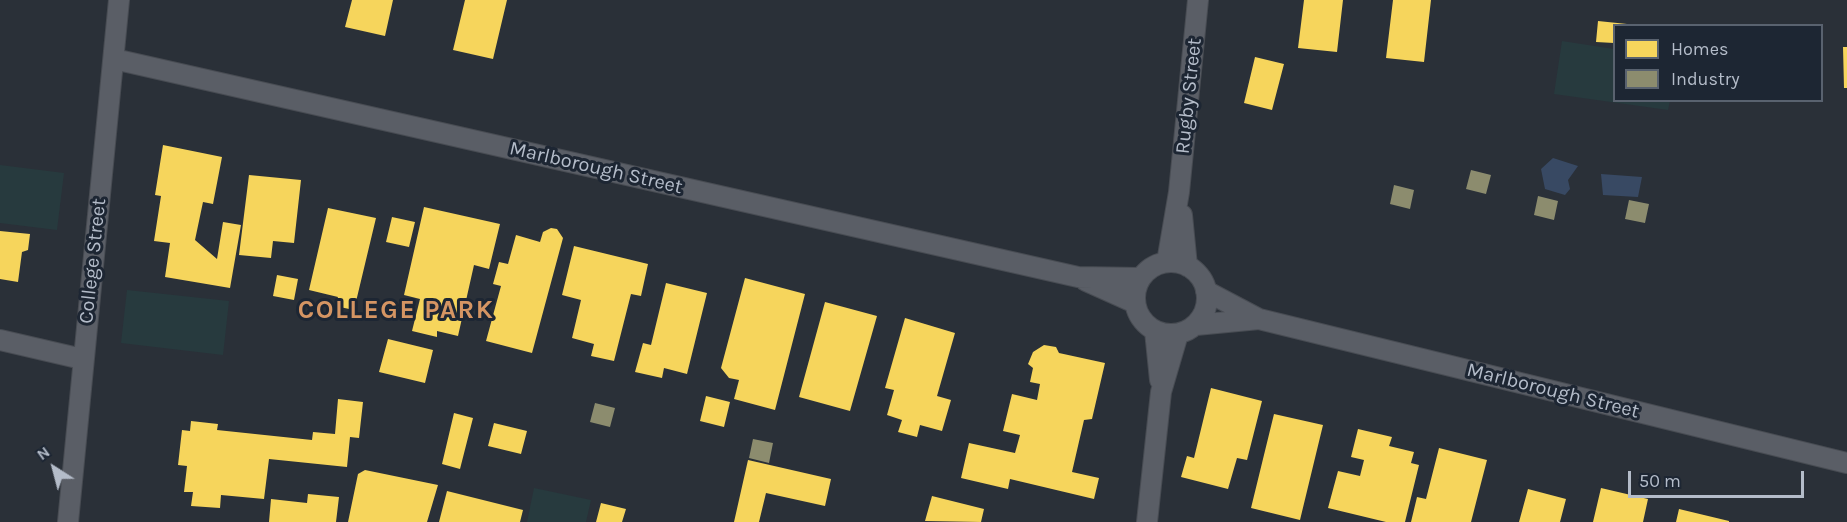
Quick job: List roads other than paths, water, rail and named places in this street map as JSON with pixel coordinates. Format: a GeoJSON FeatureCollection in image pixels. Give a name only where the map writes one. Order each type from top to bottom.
{"type":"FeatureCollection","features":[{"type":"Feature","properties":{"kind":"street","name":"College Street"},"geometry":{"type":"LineString","coordinates":[[68,522],[82,359],[119,0]]}},
{"type":"Feature","properties":{"kind":"street","name":"Rugby Street"},"geometry":{"type":"LineString","coordinates":[[1167,262],[1179,192],[1198,0]]}},
{"type":"Feature","properties":{"kind":"street","name":"Marlborough Street"},"geometry":{"type":"LineString","coordinates":[[114,59],[1078,277],[1135,303]]}},
{"type":"Feature","properties":{"kind":"street","name":"Rugby Street"},"geometry":{"type":"LineString","coordinates":[[1179,192],[1187,266]]}},
{"type":"Feature","properties":{"kind":"street"},"geometry":{"type":"LineString","coordinates":[[1167,262],[1187,266],[1201,278],[1206,291],[1204,314],[1196,325],[1178,334],[1155,331],[1138,315],[1135,303],[1140,278],[1156,265],[1167,262]]}},
{"type":"Feature","properties":{"kind":"street","name":"Marlborough Street"},"geometry":{"type":"LineString","coordinates":[[1078,277],[1140,278]]}},
{"type":"Feature","properties":{"kind":"street","name":"Marlborough Street"},"geometry":{"type":"LineString","coordinates":[[1206,291],[1259,319],[1847,463]]}},
{"type":"Feature","properties":{"kind":"street","name":"Marlborough Street"},"geometry":{"type":"LineString","coordinates":[[1196,325],[1259,319]]}},
{"type":"Feature","properties":{"kind":"street"},"geometry":{"type":"LineString","coordinates":[[1155,331],[1161,392]]}},
{"type":"Feature","properties":{"kind":"street"},"geometry":{"type":"LineString","coordinates":[[1147,522],[1161,392],[1178,334]]}},
{"type":"Feature","properties":{"kind":"street"},"geometry":{"type":"LineString","coordinates":[[0,340],[82,359]]}},
{"type":"Feature","properties":{"kind":"water"},"geometry":{"type":"Polygon","coordinates":[[[1553,158],[1578,166],[1568,180],[1570,189],[1565,195],[1545,189],[1541,169],[1553,158]]]}},
{"type":"Feature","properties":{"kind":"water"},"geometry":{"type":"Polygon","coordinates":[[[1601,174],[1642,177],[1638,197],[1603,195],[1601,174]]]}},
{"type":"Feature","properties":{"kind":"district","name":"COLLEGE PARK"},"geometry":{"type":"Point","coordinates":[396,311]}}]}
